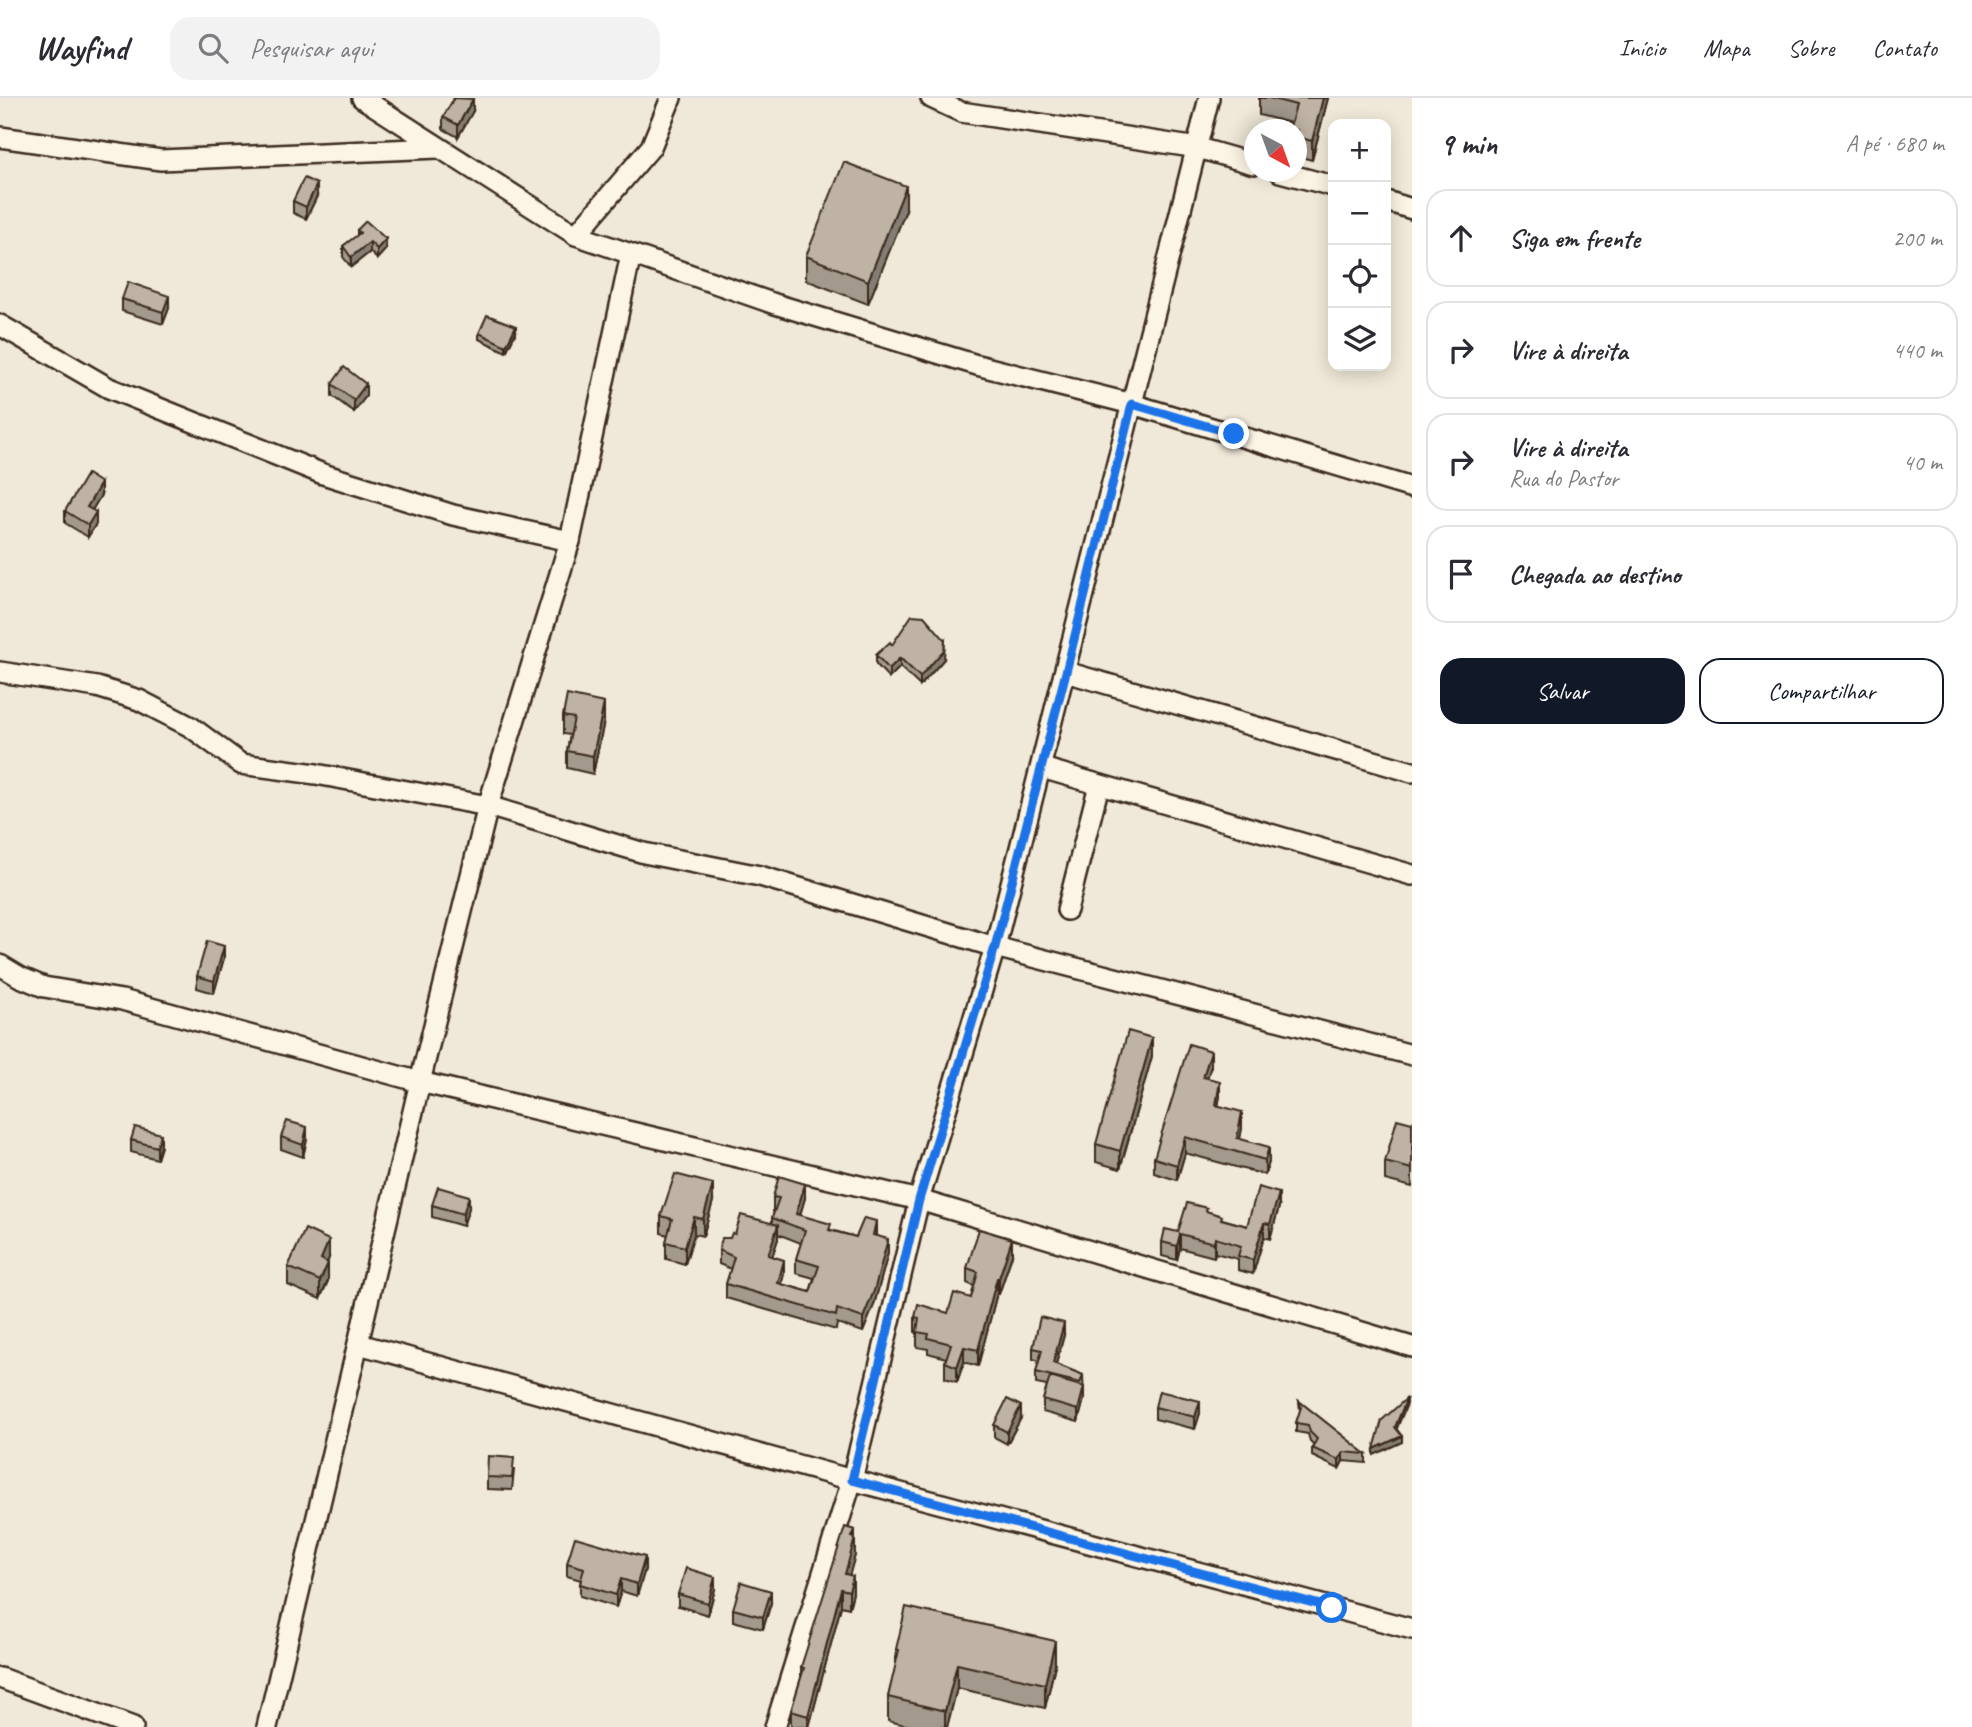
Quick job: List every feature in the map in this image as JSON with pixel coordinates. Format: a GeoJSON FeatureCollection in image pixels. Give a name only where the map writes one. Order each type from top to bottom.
{"type":"FeatureCollection","features":[{"type":"Feature","properties":{"kind":"street"},"geometry":{"type":"LineString","coordinates":[[362,98],[576,235],[775,304],[952,358],[1132,404],[1412,488]]}},
{"type":"Feature","properties":{"kind":"street"},"geometry":{"type":"LineString","coordinates":[[576,235],[651,147],[671,98]]}},
{"type":"Feature","properties":{"kind":"street"},"geometry":{"type":"LineString","coordinates":[[931,98],[961,111],[1198,148],[1244,161]]}},
{"type":"Feature","properties":{"kind":"street"},"geometry":{"type":"LineString","coordinates":[[775,1727],[852,1480],[919,1200],[995,947],[1209,98]]}},
{"type":"Feature","properties":{"kind":"street"},"geometry":{"type":"LineString","coordinates":[[0,137],[161,160],[438,148]]}},
{"type":"Feature","properties":{"kind":"street"},"geometry":{"type":"LineString","coordinates":[[1307,180],[1328,186]]}},
{"type":"Feature","properties":{"kind":"street"},"geometry":{"type":"LineString","coordinates":[[1391,203],[1412,209]]}},
{"type":"Feature","properties":{"kind":"street"},"geometry":{"type":"LineString","coordinates":[[267,1727],[488,806],[570,541],[631,254]]}},
{"type":"Feature","properties":{"kind":"street"},"geometry":{"type":"LineString","coordinates":[[0,325],[109,388],[323,474],[453,514],[570,541]]}},
{"type":"Feature","properties":{"kind":"street"},"geometry":{"type":"LineString","coordinates":[[0,672],[96,687],[139,700],[191,727],[241,764],[316,774],[488,806],[644,853],[760,876],[995,947],[1412,1055]]}},
{"type":"Feature","properties":{"kind":"street"},"geometry":{"type":"LineString","coordinates":[[1066,672],[1412,772]]}},
{"type":"Feature","properties":{"kind":"street"},"geometry":{"type":"LineString","coordinates":[[1042,768],[1412,874]]}},
{"type":"Feature","properties":{"kind":"street"},"geometry":{"type":"LineString","coordinates":[[1068,911],[1099,785]]}},
{"type":"Feature","properties":{"kind":"street"},"geometry":{"type":"LineString","coordinates":[[0,965],[44,987],[122,1000],[420,1082],[919,1200],[1412,1347]]}},
{"type":"Feature","properties":{"kind":"street"},"geometry":{"type":"LineString","coordinates":[[359,1343],[852,1480],[1412,1629]]}},
{"type":"Feature","properties":{"kind":"street"},"geometry":{"type":"LineString","coordinates":[[0,1678],[133,1727]]}},
{"type":"Feature","properties":{"kind":"building"},"geometry":{"type":"Polygon","coordinates":[[[454,98],[473,99],[458,125],[443,117],[454,98]]]}},
{"type":"Feature","properties":{"kind":"building"},"geometry":{"type":"Polygon","coordinates":[[[1269,98],[1323,98],[1312,141],[1307,140],[1307,119],[1292,119],[1296,105],[1269,98]]]}},
{"type":"Feature","properties":{"kind":"building"},"geometry":{"type":"Polygon","coordinates":[[[844,162],[906,186],[868,281],[806,256],[844,162]]]}},
{"type":"Feature","properties":{"kind":"building"},"geometry":{"type":"Polygon","coordinates":[[[304,178],[317,184],[306,207],[293,201],[304,178]]]}},
{"type":"Feature","properties":{"kind":"building"},"geometry":{"type":"Polygon","coordinates":[[[366,221],[386,239],[377,249],[370,242],[351,257],[343,246],[360,233],[357,230],[366,221]]]}},
{"type":"Feature","properties":{"kind":"building"},"geometry":{"type":"Polygon","coordinates":[[[128,282],[169,296],[163,312],[122,299],[128,282]]]}},
{"type":"Feature","properties":{"kind":"building"},"geometry":{"type":"Polygon","coordinates":[[[487,315],[516,326],[506,346],[479,333],[487,315]]]}},
{"type":"Feature","properties":{"kind":"building"},"geometry":{"type":"Polygon","coordinates":[[[344,367],[366,384],[354,400],[332,384],[344,367]]]}},
{"type":"Feature","properties":{"kind":"building"},"geometry":{"type":"Polygon","coordinates":[[[87,474],[101,483],[87,507],[96,512],[88,525],[65,511],[87,474]]]}},
{"type":"Feature","properties":{"kind":"building"},"geometry":{"type":"Polygon","coordinates":[[[912,615],[924,616],[945,640],[944,650],[920,677],[900,658],[889,669],[876,655],[890,642],[892,645],[912,615]]]}},
{"type":"Feature","properties":{"kind":"building"},"geometry":{"type":"Polygon","coordinates":[[[567,695],[604,703],[593,756],[567,751],[574,718],[563,716],[567,695]]]}},
{"type":"Feature","properties":{"kind":"building"},"geometry":{"type":"Polygon","coordinates":[[[207,941],[224,946],[214,981],[197,976],[207,941]]]}},
{"type":"Feature","properties":{"kind":"building"},"geometry":{"type":"Polygon","coordinates":[[[1128,1031],[1152,1038],[1120,1151],[1096,1144],[1128,1031]]]}},
{"type":"Feature","properties":{"kind":"building"},"geometry":{"type":"Polygon","coordinates":[[[1189,1044],[1211,1051],[1203,1077],[1220,1081],[1216,1105],[1242,1112],[1237,1138],[1269,1147],[1265,1160],[1185,1137],[1177,1165],[1154,1158],[1189,1044]]]}},
{"type":"Feature","properties":{"kind":"building"},"geometry":{"type":"Polygon","coordinates":[[[1397,1119],[1412,1123],[1412,1169],[1385,1162],[1397,1119]]]}},
{"type":"Feature","properties":{"kind":"building"},"geometry":{"type":"Polygon","coordinates":[[[287,1121],[307,1127],[303,1145],[281,1137],[287,1121]]]}},
{"type":"Feature","properties":{"kind":"building"},"geometry":{"type":"Polygon","coordinates":[[[135,1127],[161,1134],[157,1147],[131,1140],[135,1127]]]}},
{"type":"Feature","properties":{"kind":"building"},"geometry":{"type":"Polygon","coordinates":[[[675,1174],[713,1184],[703,1219],[694,1217],[685,1247],[666,1242],[672,1219],[661,1216],[675,1174]]]}},
{"type":"Feature","properties":{"kind":"building"},"geometry":{"type":"Polygon","coordinates":[[[779,1176],[805,1184],[796,1214],[831,1224],[829,1230],[856,1237],[864,1218],[876,1221],[873,1235],[888,1239],[874,1291],[863,1318],[837,1309],[836,1316],[726,1284],[734,1257],[719,1250],[722,1238],[730,1238],[732,1233],[735,1234],[741,1215],[778,1225],[768,1255],[784,1260],[778,1283],[810,1292],[819,1266],[796,1259],[805,1230],[772,1218],[779,1198],[773,1197],[779,1176]]]}},
{"type":"Feature","properties":{"kind":"building"},"geometry":{"type":"Polygon","coordinates":[[[438,1187],[469,1196],[463,1214],[432,1205],[438,1187]]]}},
{"type":"Feature","properties":{"kind":"building"},"geometry":{"type":"Polygon","coordinates":[[[1258,1187],[1279,1193],[1270,1224],[1264,1223],[1253,1260],[1238,1256],[1241,1246],[1215,1238],[1214,1243],[1180,1234],[1177,1246],[1162,1242],[1165,1229],[1178,1232],[1187,1203],[1207,1208],[1206,1211],[1222,1216],[1221,1219],[1247,1226],[1258,1187]]]}},
{"type":"Feature","properties":{"kind":"building"},"geometry":{"type":"Polygon","coordinates":[[[305,1229],[329,1240],[321,1259],[328,1263],[320,1281],[288,1267],[305,1229]]]}},
{"type":"Feature","properties":{"kind":"building"},"geometry":{"type":"Polygon","coordinates":[[[979,1229],[1012,1239],[997,1278],[978,1350],[964,1347],[957,1367],[945,1362],[951,1344],[928,1338],[929,1334],[917,1332],[919,1318],[915,1317],[918,1304],[948,1313],[954,1293],[971,1298],[978,1272],[967,1268],[979,1229]]]}},
{"type":"Feature","properties":{"kind":"building"},"geometry":{"type":"Polygon","coordinates":[[[1040,1317],[1064,1323],[1053,1363],[1083,1375],[1080,1383],[1036,1372],[1042,1350],[1033,1348],[1040,1317]]]}},
{"type":"Feature","properties":{"kind":"building"},"geometry":{"type":"Polygon","coordinates":[[[1050,1377],[1084,1387],[1078,1410],[1043,1400],[1050,1377]]]}},
{"type":"Feature","properties":{"kind":"building"},"geometry":{"type":"Polygon","coordinates":[[[1159,1391],[1200,1401],[1195,1417],[1155,1407],[1159,1391]]]}},
{"type":"Feature","properties":{"kind":"building"},"geometry":{"type":"Polygon","coordinates":[[[1407,1398],[1395,1427],[1402,1436],[1374,1449],[1382,1420],[1407,1398]]]}},
{"type":"Feature","properties":{"kind":"building"},"geometry":{"type":"Polygon","coordinates":[[[1007,1399],[1021,1406],[1007,1432],[994,1425],[1007,1399]]]}},
{"type":"Feature","properties":{"kind":"building"},"geometry":{"type":"Polygon","coordinates":[[[1299,1401],[1366,1454],[1343,1452],[1339,1460],[1312,1448],[1317,1439],[1310,1432],[1308,1425],[1296,1423],[1301,1407],[1299,1401]]]}},
{"type":"Feature","properties":{"kind":"building"},"geometry":{"type":"Polygon","coordinates":[[[488,1456],[514,1458],[512,1478],[487,1477],[488,1456]]]}},
{"type":"Feature","properties":{"kind":"building"},"geometry":{"type":"Polygon","coordinates":[[[845,1527],[855,1530],[845,1574],[853,1576],[849,1591],[841,1589],[808,1716],[791,1711],[804,1668],[801,1667],[845,1527]]]}},
{"type":"Feature","properties":{"kind":"building"},"geometry":{"type":"Polygon","coordinates":[[[575,1537],[645,1557],[637,1584],[621,1579],[616,1595],[580,1584],[584,1568],[567,1563],[575,1537]]]}},
{"type":"Feature","properties":{"kind":"building"},"geometry":{"type":"Polygon","coordinates":[[[686,1568],[715,1577],[708,1603],[678,1594],[686,1568]]]}},
{"type":"Feature","properties":{"kind":"building"},"geometry":{"type":"Polygon","coordinates":[[[741,1582],[771,1591],[763,1617],[733,1609],[741,1582]]]}},
{"type":"Feature","properties":{"kind":"building"},"geometry":{"type":"Polygon","coordinates":[[[906,1607],[1055,1641],[1045,1684],[957,1664],[945,1711],[888,1697],[906,1607]]]}},
{"type":"Feature","properties":{"kind":"route"},"geometry":{"type":"LineString","coordinates":[[1234,434],[1132,404],[995,947],[919,1200],[852,1480],[1332,1608]]}}]}
